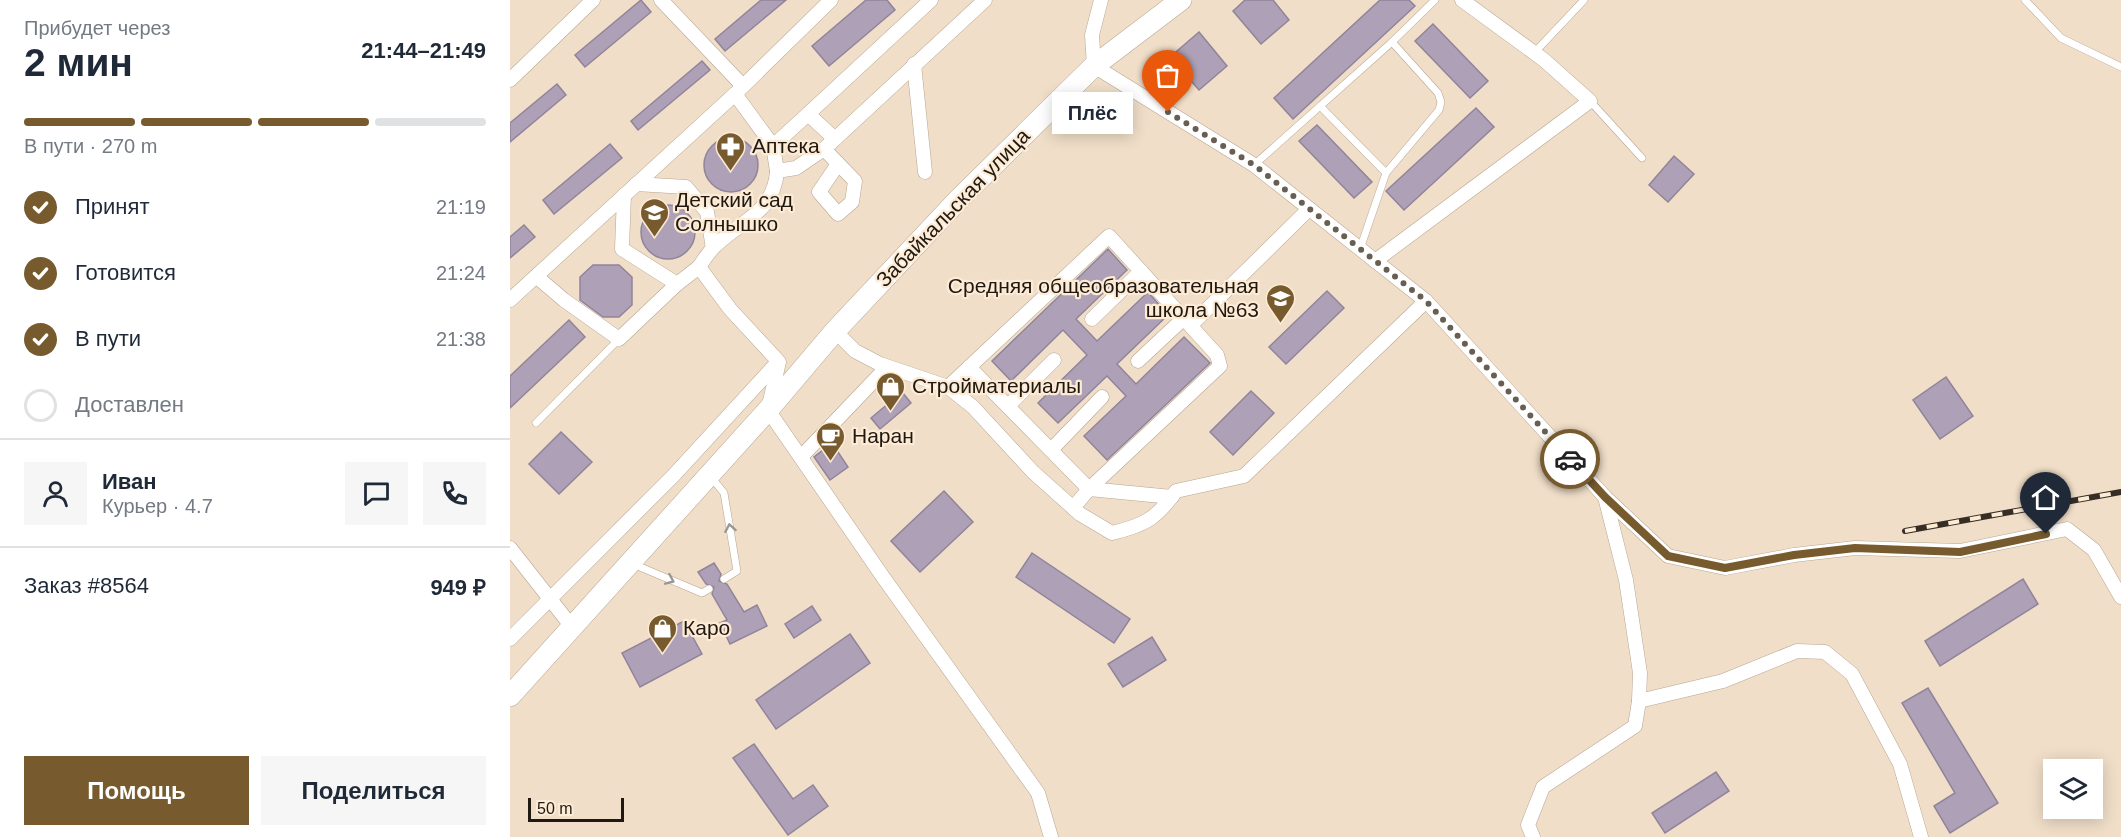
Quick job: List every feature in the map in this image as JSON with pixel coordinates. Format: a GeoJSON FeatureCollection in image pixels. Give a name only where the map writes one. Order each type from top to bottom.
{"type":"FeatureCollection","features":[{"type":"Feature","properties":{"kind":"main road","name":"Забайкальская улица"},"geometry":{"type":"LineString","coordinates":[[510,696],[768,410],[835,331],[958,200],[1094,66],[1181,0]]}},
{"type":"Feature","properties":{"kind":"street"},"geometry":{"type":"LineString","coordinates":[[510,80],[593,0]]}},
{"type":"Feature","properties":{"kind":"street"},"geometry":{"type":"LineString","coordinates":[[537,277],[564,300],[619,339],[677,284],[699,267],[713,248],[762,210],[776,181],[777,171],[773,146],[739,90],[661,0]]}},
{"type":"Feature","properties":{"kind":"street"},"geometry":{"type":"LineString","coordinates":[[510,300],[739,90],[831,0]]}},
{"type":"Feature","properties":{"kind":"street"},"geometry":{"type":"LineString","coordinates":[[773,146],[931,0]]}},
{"type":"Feature","properties":{"kind":"street"},"geometry":{"type":"LineString","coordinates":[[777,171],[796,168],[824,149],[985,0]]}},
{"type":"Feature","properties":{"kind":"street"},"geometry":{"type":"LineString","coordinates":[[1101,0],[1092,35],[1094,66],[1254,165],[1426,301],[1605,497],[1668,556],[1725,568],[1794,555],[1855,548],[1960,552],[2067,529],[2094,550],[2121,597]]}},
{"type":"Feature","properties":{"kind":"street"},"geometry":{"type":"LineString","coordinates":[[1375,261],[1590,101],[1534,53],[1462,0]]}},
{"type":"Feature","properties":{"kind":"street"},"geometry":{"type":"LineString","coordinates":[[914,64],[925,172]]}},
{"type":"Feature","properties":{"kind":"street"},"geometry":{"type":"LineString","coordinates":[[808,114],[835,139]]}},
{"type":"Feature","properties":{"kind":"street"},"geometry":{"type":"LineString","coordinates":[[824,149],[838,164]]}},
{"type":"Feature","properties":{"kind":"street"},"geometry":{"type":"LineString","coordinates":[[636,184],[686,187],[706,212],[713,248]]}},
{"type":"Feature","properties":{"kind":"street"},"geometry":{"type":"LineString","coordinates":[[624,195],[622,249],[677,284]]}},
{"type":"Feature","properties":{"kind":"street"},"geometry":{"type":"LineString","coordinates":[[1138,361],[1187,322],[1309,209]]}},
{"type":"Feature","properties":{"kind":"street"},"geometry":{"type":"LineString","coordinates":[[948,387],[1108,236],[1217,355],[1220,366],[1089,489],[1073,508]]}},
{"type":"Feature","properties":{"kind":"street"},"geometry":{"type":"LineString","coordinates":[[699,267],[730,309],[779,362]]}},
{"type":"Feature","properties":{"kind":"street"},"geometry":{"type":"LineString","coordinates":[[1092,319],[1141,271]]}},
{"type":"Feature","properties":{"kind":"street"},"geometry":{"type":"LineString","coordinates":[[835,331],[855,351],[888,367],[948,387],[973,407],[1034,472],[1073,508],[1112,533],[1140,527],[1161,512],[1176,491],[1244,476],[1426,301]]}},
{"type":"Feature","properties":{"kind":"street"},"geometry":{"type":"LineString","coordinates":[[1008,406],[1054,360]]}},
{"type":"Feature","properties":{"kind":"street"},"geometry":{"type":"LineString","coordinates":[[779,362],[768,410],[883,577],[1038,793],[1051,837]]}},
{"type":"Feature","properties":{"kind":"street"},"geometry":{"type":"LineString","coordinates":[[510,639],[674,475],[779,362]]}},
{"type":"Feature","properties":{"kind":"street"},"geometry":{"type":"LineString","coordinates":[[801,457],[888,367]]}},
{"type":"Feature","properties":{"kind":"street"},"geometry":{"type":"LineString","coordinates":[[969,367],[1089,489],[1172,497]]}},
{"type":"Feature","properties":{"kind":"street"},"geometry":{"type":"LineString","coordinates":[[1051,450],[1102,397]]}},
{"type":"Feature","properties":{"kind":"street"},"geometry":{"type":"LineString","coordinates":[[1533,837],[1528,825],[1543,787],[1635,726],[1640,673],[1626,580],[1605,497]]}},
{"type":"Feature","properties":{"kind":"street"},"geometry":{"type":"LineString","coordinates":[[510,548],[572,627]]}},
{"type":"Feature","properties":{"kind":"street"},"geometry":{"type":"LineString","coordinates":[[1639,701],[1723,681],[1797,651],[1825,652],[1852,674],[1900,764],[1921,837]]}},
{"type":"Feature","properties":{"kind":"lane"},"geometry":{"type":"LineString","coordinates":[[1254,165],[1392,42],[1435,0]]}},
{"type":"Feature","properties":{"kind":"lane"},"geometry":{"type":"LineString","coordinates":[[1534,53],[1584,0]]}},
{"type":"Feature","properties":{"kind":"lane"},"geometry":{"type":"LineString","coordinates":[[2025,0],[2061,38],[2121,67]]}},
{"type":"Feature","properties":{"kind":"lane"},"geometry":{"type":"LineString","coordinates":[[1360,249],[1386,173],[1439,110],[1441,102],[1438,93],[1392,42]]}},
{"type":"Feature","properties":{"kind":"lane"},"geometry":{"type":"LineString","coordinates":[[1590,101],[1642,159]]}},
{"type":"Feature","properties":{"kind":"lane"},"geometry":{"type":"LineString","coordinates":[[1320,106],[1386,173]]}},
{"type":"Feature","properties":{"kind":"lane"},"geometry":{"type":"LineString","coordinates":[[536,423],[619,339]]}},
{"type":"Feature","properties":{"kind":"lane"},"geometry":{"type":"LineString","coordinates":[[709,475],[724,493],[737,571],[724,579]]}},
{"type":"Feature","properties":{"kind":"lane"},"geometry":{"type":"LineString","coordinates":[[630,563],[702,593],[709,589]]}},
{"type":"Feature","properties":{"kind":"building"},"geometry":{"type":"Polygon","coordinates":[[[641,0],[651,12],[585,67],[575,55],[641,0]]]}},
{"type":"Feature","properties":{"kind":"building"},"geometry":{"type":"Polygon","coordinates":[[[761,0],[786,0],[725,51],[715,39],[761,0]]]}},
{"type":"Feature","properties":{"kind":"building"},"geometry":{"type":"Polygon","coordinates":[[[866,0],[887,0],[895,10],[829,66],[812,46],[866,0]]]}},
{"type":"Feature","properties":{"kind":"building"},"geometry":{"type":"Polygon","coordinates":[[[1245,0],[1273,0],[1289,20],[1261,44],[1233,11],[1245,0]]]}},
{"type":"Feature","properties":{"kind":"building"},"geometry":{"type":"Polygon","coordinates":[[[1380,0],[1409,0],[1415,6],[1293,119],[1274,98],[1380,0]]]}},
{"type":"Feature","properties":{"kind":"building"},"geometry":{"type":"Polygon","coordinates":[[[1433,24],[1488,81],[1470,98],[1415,41],[1433,24]]]}},
{"type":"Feature","properties":{"kind":"building"},"geometry":{"type":"Polygon","coordinates":[[[1199,32],[1227,66],[1199,90],[1170,57],[1199,32]]]}},
{"type":"Feature","properties":{"kind":"building"},"geometry":{"type":"Polygon","coordinates":[[[702,61],[710,70],[638,130],[631,121],[702,61]]]}},
{"type":"Feature","properties":{"kind":"building"},"geometry":{"type":"Polygon","coordinates":[[[557,84],[566,95],[510,142],[510,123],[557,84]]]}},
{"type":"Feature","properties":{"kind":"building"},"geometry":{"type":"Polygon","coordinates":[[[1476,108],[1494,127],[1404,210],[1386,191],[1476,108]]]}},
{"type":"Feature","properties":{"kind":"building"},"geometry":{"type":"Polygon","coordinates":[[[1317,125],[1372,182],[1354,198],[1299,141],[1317,125]]]}},
{"type":"Feature","properties":{"kind":"building"},"geometry":{"type":"Polygon","coordinates":[[[726,138],[736,138],[746,142],[754,150],[758,165],[754,180],[746,188],[736,192],[726,192],[716,188],[708,180],[704,170],[704,160],[708,150],[716,142],[726,138]]]}},
{"type":"Feature","properties":{"kind":"building"},"geometry":{"type":"Polygon","coordinates":[[[610,144],[622,158],[554,214],[543,200],[610,144]]]}},
{"type":"Feature","properties":{"kind":"building"},"geometry":{"type":"Polygon","coordinates":[[[1674,156],[1694,174],[1668,202],[1649,185],[1674,156]]]}},
{"type":"Feature","properties":{"kind":"building"},"geometry":{"type":"Polygon","coordinates":[[[663,205],[673,205],[683,209],[691,217],[695,232],[691,247],[683,255],[673,259],[663,259],[653,255],[645,247],[641,237],[641,227],[645,217],[653,209],[663,205]]]}},
{"type":"Feature","properties":{"kind":"building"},"geometry":{"type":"Polygon","coordinates":[[[524,225],[535,237],[510,258],[510,237],[524,225]]]}},
{"type":"Feature","properties":{"kind":"building"},"geometry":{"type":"Polygon","coordinates":[[[1108,249],[1127,270],[1076,319],[1097,341],[1148,292],[1168,315],[1117,364],[1136,384],[1184,337],[1210,363],[1107,460],[1084,436],[1126,396],[1107,376],[1058,423],[1038,403],[1087,355],[1063,330],[1011,381],[992,361],[1108,249]]]}},
{"type":"Feature","properties":{"kind":"building"},"geometry":{"type":"Polygon","coordinates":[[[593,265],[619,265],[632,277],[632,305],[619,317],[603,317],[580,300],[580,277],[593,265]]]}},
{"type":"Feature","properties":{"kind":"building"},"geometry":{"type":"Polygon","coordinates":[[[1327,291],[1344,308],[1286,364],[1269,347],[1327,291]]]}},
{"type":"Feature","properties":{"kind":"building"},"geometry":{"type":"Polygon","coordinates":[[[569,320],[585,337],[510,408],[510,376],[569,320]]]}},
{"type":"Feature","properties":{"kind":"building"},"geometry":{"type":"Polygon","coordinates":[[[1946,377],[1973,416],[1940,439],[1913,400],[1946,377]]]}},
{"type":"Feature","properties":{"kind":"building"},"geometry":{"type":"Polygon","coordinates":[[[1251,391],[1274,413],[1233,455],[1210,432],[1251,391]]]}},
{"type":"Feature","properties":{"kind":"building","name":"Стройматериалы"},"geometry":{"type":"Polygon","coordinates":[[[902,392],[911,403],[880,429],[871,418],[902,392]]]}},
{"type":"Feature","properties":{"kind":"building"},"geometry":{"type":"Polygon","coordinates":[[[561,432],[592,462],[559,494],[529,464],[561,432]]]}},
{"type":"Feature","properties":{"kind":"building","name":"Наран"},"geometry":{"type":"Polygon","coordinates":[[[832,443],[848,467],[830,480],[814,457],[832,443]]]}},
{"type":"Feature","properties":{"kind":"building"},"geometry":{"type":"Polygon","coordinates":[[[944,491],[973,522],[920,572],[891,541],[944,491]]]}},
{"type":"Feature","properties":{"kind":"building"},"geometry":{"type":"Polygon","coordinates":[[[1032,553],[1130,619],[1114,643],[1016,577],[1032,553]]]}},
{"type":"Feature","properties":{"kind":"building"},"geometry":{"type":"Polygon","coordinates":[[[714,563],[721,574],[719,581],[727,584],[744,612],[757,605],[767,626],[730,644],[720,623],[727,620],[712,594],[714,587],[706,584],[698,572],[714,563]]]}},
{"type":"Feature","properties":{"kind":"building"},"geometry":{"type":"Polygon","coordinates":[[[2023,579],[2038,604],[1940,666],[1925,641],[2023,579]]]}},
{"type":"Feature","properties":{"kind":"building"},"geometry":{"type":"Polygon","coordinates":[[[812,606],[821,620],[794,638],[785,624],[812,606]]]}},
{"type":"Feature","properties":{"kind":"building","name":"Каро"},"geometry":{"type":"Polygon","coordinates":[[[684,621],[702,654],[640,687],[622,653],[684,621]]]}},
{"type":"Feature","properties":{"kind":"building"},"geometry":{"type":"Polygon","coordinates":[[[850,634],[870,663],[776,729],[756,700],[850,634]]]}},
{"type":"Feature","properties":{"kind":"building"},"geometry":{"type":"Polygon","coordinates":[[[1152,637],[1166,660],[1123,687],[1108,664],[1152,637]]]}},
{"type":"Feature","properties":{"kind":"building"},"geometry":{"type":"Polygon","coordinates":[[[1928,688],[1998,803],[1950,833],[1934,806],[1955,793],[1902,703],[1928,688]]]}},
{"type":"Feature","properties":{"kind":"building"},"geometry":{"type":"Polygon","coordinates":[[[754,744],[793,799],[813,785],[828,806],[788,835],[733,758],[754,744]]]}},
{"type":"Feature","properties":{"kind":"building"},"geometry":{"type":"Polygon","coordinates":[[[1716,772],[1729,791],[1665,833],[1652,813],[1716,772]]]}},
{"type":"Feature","properties":{"kind":"railway"},"geometry":{"type":"LineString","coordinates":[[1905,531],[2121,492]]}},
{"type":"Feature","properties":{"kind":"way so far"},"geometry":{"type":"LineString","coordinates":[[1168,112],[1254,165],[1426,301],[1570,459]]}},
{"type":"Feature","properties":{"kind":"place","name":"Плёс"},"geometry":{"type":"Point","coordinates":[1168,112]}},
{"type":"Feature","properties":{"kind":"place","name":"Аптека"},"geometry":{"type":"Point","coordinates":[731,172]}},
{"type":"Feature","properties":{"kind":"place","name":"Детский сад Солнышко"},"geometry":{"type":"Point","coordinates":[654,238]}},
{"type":"Feature","properties":{"kind":"place","name":"Средняя общеобразовательная школа №63"},"geometry":{"type":"Point","coordinates":[1280,324]}},
{"type":"Feature","properties":{"kind":"place","name":"Стройматериалы"},"geometry":{"type":"Point","coordinates":[891,412]}},
{"type":"Feature","properties":{"kind":"place","name":"Наран"},"geometry":{"type":"Point","coordinates":[831,462]}},
{"type":"Feature","properties":{"kind":"place","name":"Каро"},"geometry":{"type":"Point","coordinates":[662,654]}},
{"type":"Feature","properties":{"kind":"route"},"geometry":{"type":"LineString","coordinates":[[1570,459],[1605,497],[1668,556],[1725,568],[1794,555],[1855,548],[1960,552],[2046,534]]}}]}
